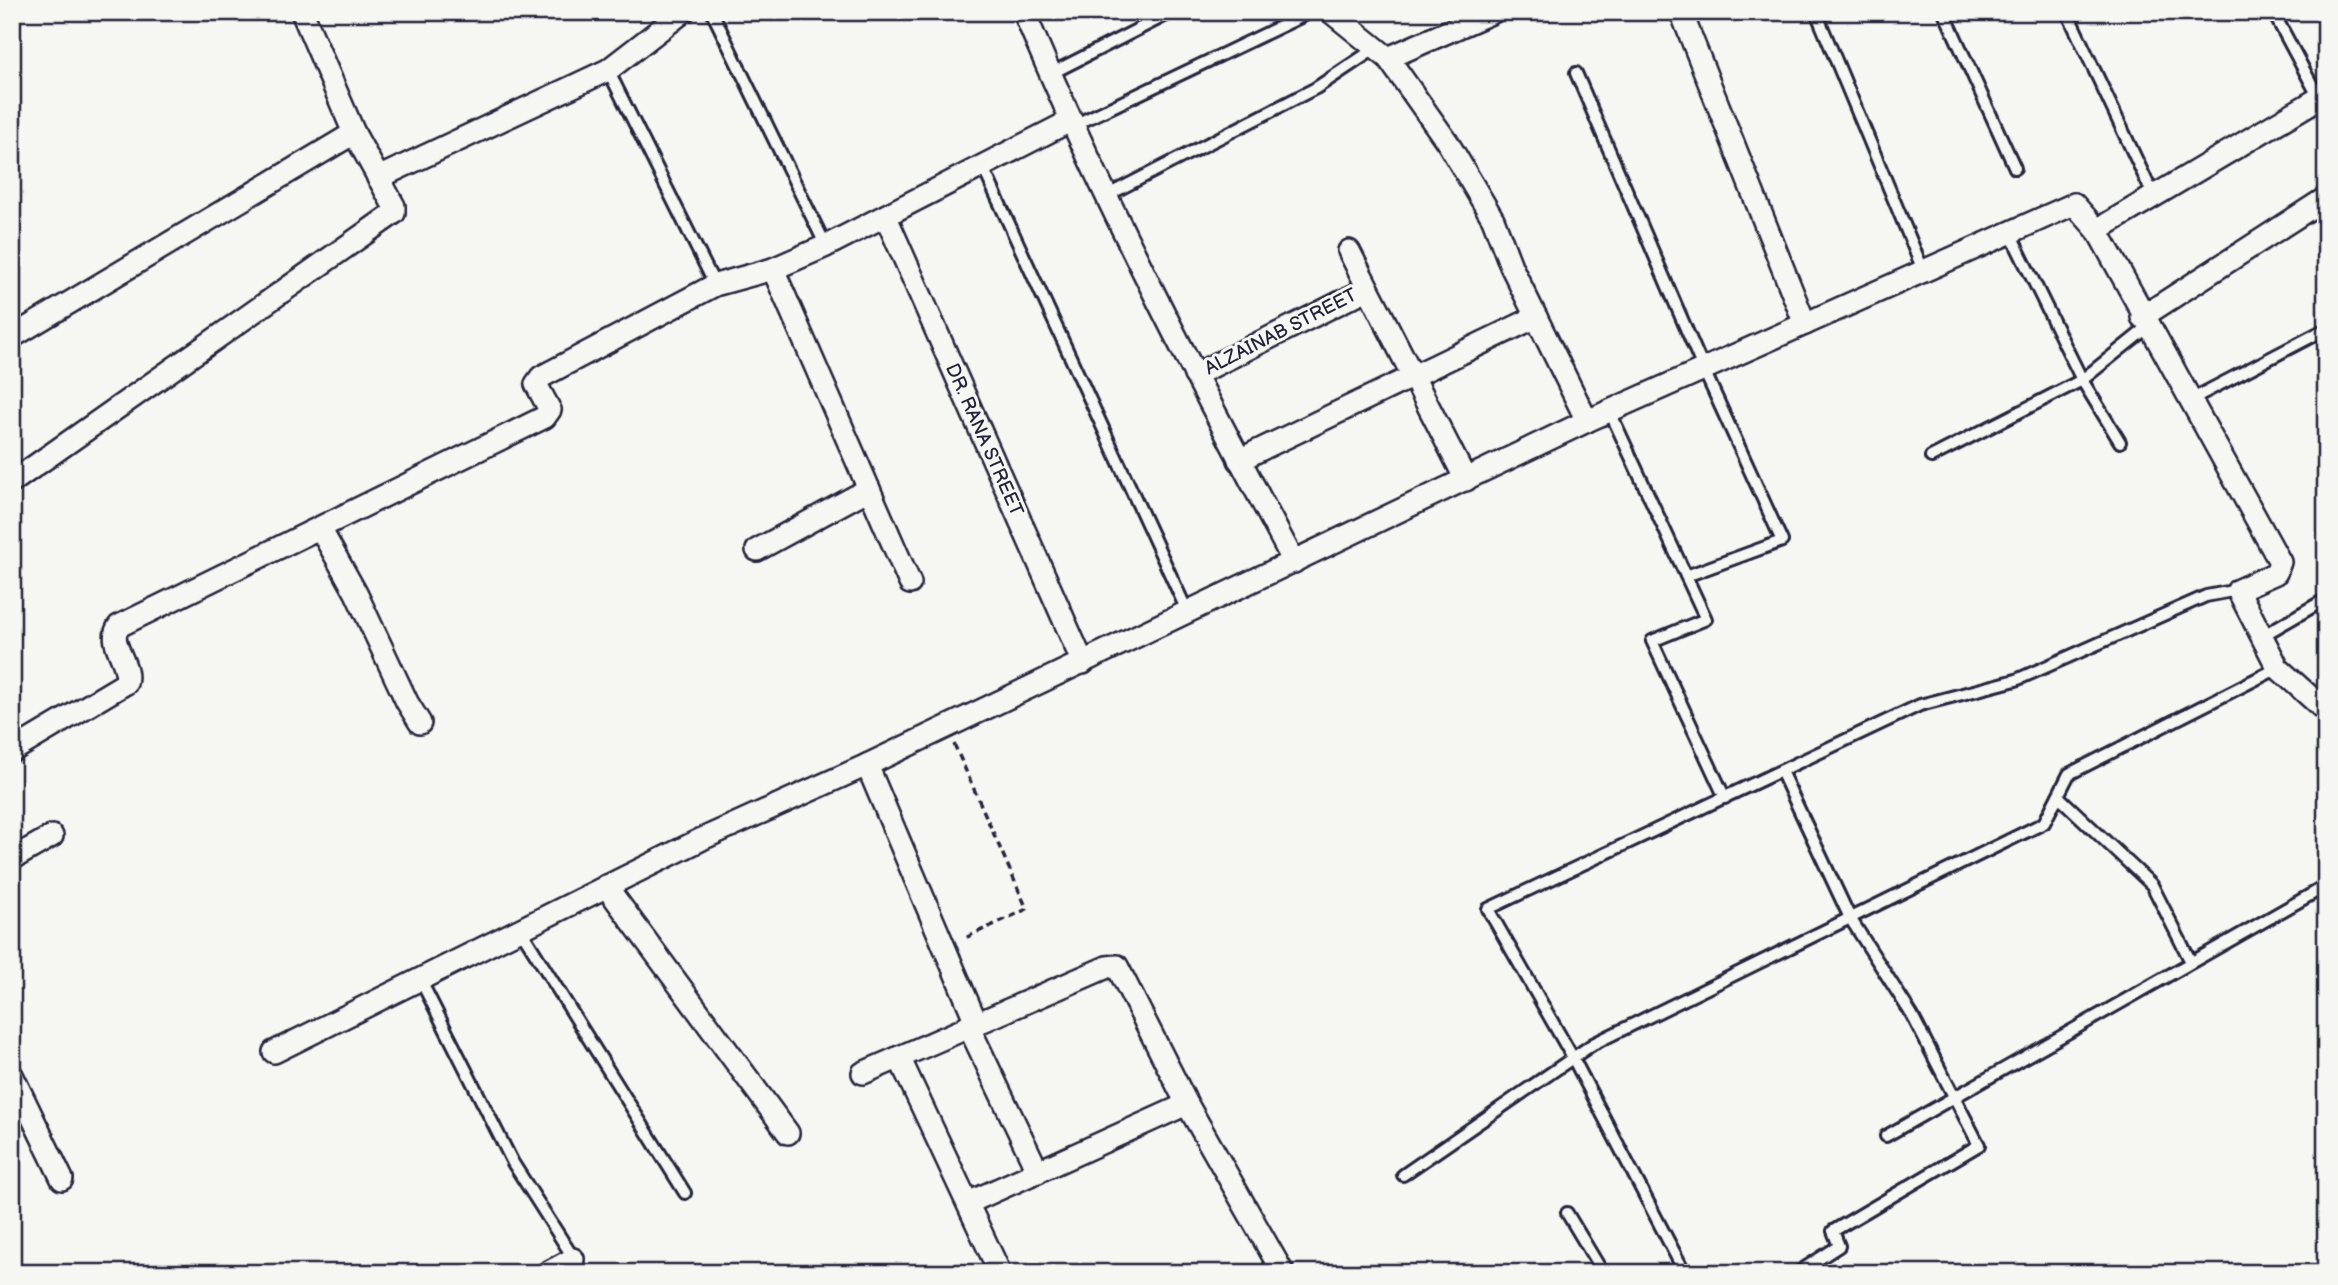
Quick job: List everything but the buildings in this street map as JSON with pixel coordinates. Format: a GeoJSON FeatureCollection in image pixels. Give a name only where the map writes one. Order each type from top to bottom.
{"type":"FeatureCollection","features":[{"type":"Feature","properties":{"kind":"street"},"geometry":{"type":"LineString","coordinates":[[12,482],[394,213],[394,206],[354,133],[302,12]]}},
{"type":"Feature","properties":{"kind":"street"},"geometry":{"type":"LineString","coordinates":[[378,178],[608,70],[683,12]]}},
{"type":"Feature","properties":{"kind":"street"},"geometry":{"type":"LineString","coordinates":[[1024,12],[1071,124],[1106,196],[1195,375],[1294,562]]}},
{"type":"Feature","properties":{"kind":"street"},"geometry":{"type":"LineString","coordinates":[[1332,12],[1382,53],[1448,143],[1493,219],[1536,317],[1587,421]]}},
{"type":"Feature","properties":{"kind":"street"},"geometry":{"type":"LineString","coordinates":[[1382,53],[1493,12]]}},
{"type":"Feature","properties":{"kind":"street"},"geometry":{"type":"LineString","coordinates":[[1681,12],[1805,324]]}},
{"type":"Feature","properties":{"kind":"street"},"geometry":{"type":"LineString","coordinates":[[2097,230],[2155,199],[2322,96]]}},
{"type":"Feature","properties":{"kind":"street"},"geometry":{"type":"LineString","coordinates":[[12,751],[126,682],[129,675],[115,638],[119,626],[321,530],[545,417],[550,410],[536,384],[541,377],[715,285],[773,269],[827,246],[982,165],[1071,124]]}},
{"type":"Feature","properties":{"kind":"street"},"geometry":{"type":"LineString","coordinates":[[12,337],[354,133]]}},
{"type":"Feature","properties":{"kind":"street"},"geometry":{"type":"LineString","coordinates":[[2145,322],[2326,198]]}},
{"type":"Feature","properties":{"kind":"street"},"geometry":{"type":"LineString","coordinates":[[274,1052],[702,839],[1083,663],[1587,421],[2074,204],[2097,230],[2145,322],[2280,562],[2276,573],[2238,590],[2278,668],[2326,711]]}},
{"type":"Feature","properties":{"kind":"street","name":"DR. RANA STREET"},"geometry":{"type":"LineString","coordinates":[[886,217],[1083,663]]}},
{"type":"Feature","properties":{"kind":"street"},"geometry":{"type":"LineString","coordinates":[[1349,251],[1466,480]]}},
{"type":"Feature","properties":{"kind":"street"},"geometry":{"type":"LineString","coordinates":[[773,269],[910,583]]}},
{"type":"Feature","properties":{"kind":"street","name":"ALZAINAB STREET"},"geometry":{"type":"LineString","coordinates":[[1195,375],[1367,289]]}},
{"type":"Feature","properties":{"kind":"street"},"geometry":{"type":"LineString","coordinates":[[1239,460],[1536,317]]}},
{"type":"Feature","properties":{"kind":"street"},"geometry":{"type":"LineString","coordinates":[[757,550],[869,489]]}},
{"type":"Feature","properties":{"kind":"street"},"geometry":{"type":"LineString","coordinates":[[321,530],[356,593],[407,702],[420,723]]}},
{"type":"Feature","properties":{"kind":"street"},"geometry":{"type":"LineString","coordinates":[[867,765],[945,947],[972,1024],[1038,1172]]}},
{"type":"Feature","properties":{"kind":"street"},"geometry":{"type":"LineString","coordinates":[[12,859],[52,836]]}},
{"type":"Feature","properties":{"kind":"street"},"geometry":{"type":"LineString","coordinates":[[606,886],[788,1133]]}},
{"type":"Feature","properties":{"kind":"street"},"geometry":{"type":"LineString","coordinates":[[863,1073],[1107,967],[1118,966],[1187,1104],[1283,1273]]}},
{"type":"Feature","properties":{"kind":"street"},"geometry":{"type":"LineString","coordinates":[[899,1056],[1000,1273]]}},
{"type":"Feature","properties":{"kind":"street"},"geometry":{"type":"LineString","coordinates":[[12,1075],[62,1179]]}},
{"type":"Feature","properties":{"kind":"street"},"geometry":{"type":"LineString","coordinates":[[968,1203],[1187,1104]]}},
{"type":"Feature","properties":{"kind":"street"},"geometry":{"type":"LineString","coordinates":[[547,1273],[578,1266]]}},
{"type":"Feature","properties":{"kind":"lane"},"geometry":{"type":"LineString","coordinates":[[712,12],[827,246]]}},
{"type":"Feature","properties":{"kind":"lane"},"geometry":{"type":"LineString","coordinates":[[1050,74],[1172,12]]}},
{"type":"Feature","properties":{"kind":"lane"},"geometry":{"type":"LineString","coordinates":[[1071,124],[1311,12]]}},
{"type":"Feature","properties":{"kind":"lane"},"geometry":{"type":"LineString","coordinates":[[1816,12],[1923,270]]}},
{"type":"Feature","properties":{"kind":"lane"},"geometry":{"type":"LineString","coordinates":[[1944,12],[2015,168]]}},
{"type":"Feature","properties":{"kind":"lane"},"geometry":{"type":"LineString","coordinates":[[2067,12],[2155,199]]}},
{"type":"Feature","properties":{"kind":"lane"},"geometry":{"type":"LineString","coordinates":[[2273,12],[2322,96]]}},
{"type":"Feature","properties":{"kind":"lane"},"geometry":{"type":"LineString","coordinates":[[1106,196],[1382,53]]}},
{"type":"Feature","properties":{"kind":"lane"},"geometry":{"type":"LineString","coordinates":[[608,70],[715,285]]}},
{"type":"Feature","properties":{"kind":"lane"},"geometry":{"type":"LineString","coordinates":[[1576,73],[1703,368],[1782,541],[1686,576]]}},
{"type":"Feature","properties":{"kind":"lane"},"geometry":{"type":"LineString","coordinates":[[982,165],[1188,613]]}},
{"type":"Feature","properties":{"kind":"lane"},"geometry":{"type":"LineString","coordinates":[[2010,233],[2082,380],[2120,442]]}},
{"type":"Feature","properties":{"kind":"lane"},"geometry":{"type":"LineString","coordinates":[[1931,457],[2082,380],[2145,322]]}},
{"type":"Feature","properties":{"kind":"lane"},"geometry":{"type":"LineString","coordinates":[[2189,400],[2326,329]]}},
{"type":"Feature","properties":{"kind":"lane"},"geometry":{"type":"LineString","coordinates":[[1610,412],[1706,619],[1652,641],[1726,798]]}},
{"type":"Feature","properties":{"kind":"lane"},"geometry":{"type":"LineString","coordinates":[[1685,1273],[1573,1058],[1488,909],[1920,705],[2016,680],[2206,596],[2238,590]]}},
{"type":"Feature","properties":{"kind":"lane"},"geometry":{"type":"LineString","coordinates":[[2262,636],[2326,599]]}},
{"type":"Feature","properties":{"kind":"lane"},"geometry":{"type":"LineString","coordinates":[[1403,1175],[1593,1044],[2044,823],[2069,774],[2278,668]]}},
{"type":"Feature","properties":{"kind":"lane"},"geometry":{"type":"LineString","coordinates":[[1781,771],[1850,918],[1912,1015],[1979,1145],[1833,1231],[1839,1246],[1797,1273]]}},
{"type":"Feature","properties":{"kind":"lane"},"geometry":{"type":"LineString","coordinates":[[2058,796],[2152,886],[2191,962]]}},
{"type":"Feature","properties":{"kind":"lane"},"geometry":{"type":"LineString","coordinates":[[1886,1136],[2326,886]]}},
{"type":"Feature","properties":{"kind":"lane"},"geometry":{"type":"LineString","coordinates":[[520,929],[685,1194]]}},
{"type":"Feature","properties":{"kind":"lane"},"geometry":{"type":"LineString","coordinates":[[421,981],[513,1163],[578,1266]]}},
{"type":"Feature","properties":{"kind":"lane"},"geometry":{"type":"LineString","coordinates":[[1567,1213],[1603,1273]]}},
{"type":"Feature","properties":{"kind":"path"},"geometry":{"type":"LineString","coordinates":[[945,947],[1027,909],[947,727]]}}]}
